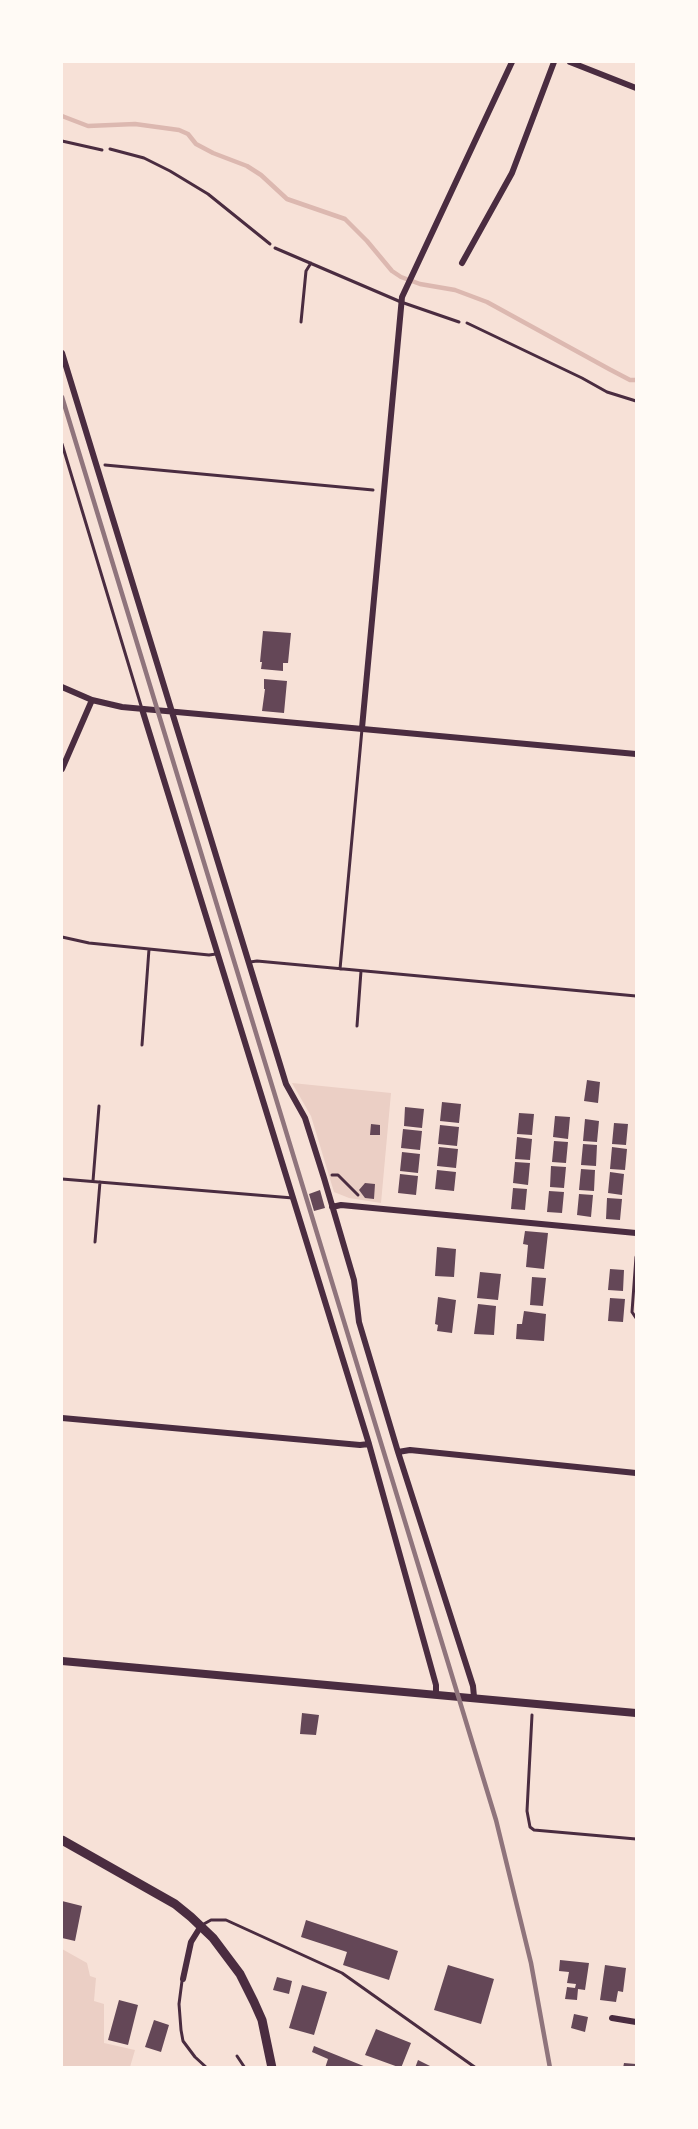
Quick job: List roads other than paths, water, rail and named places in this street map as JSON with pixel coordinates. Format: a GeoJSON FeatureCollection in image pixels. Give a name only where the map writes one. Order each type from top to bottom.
{"type":"FeatureCollection","features":[{"type":"Feature","properties":{"kind":"main road"},"geometry":{"type":"LineString","coordinates":[[62,1840],[175,1904],[201,1926],[230,1959],[250,1994],[262,2020],[272,2067]]}},
{"type":"Feature","properties":{"kind":"street"},"geometry":{"type":"LineString","coordinates":[[362,728],[401,302],[512,62]]}},
{"type":"Feature","properties":{"kind":"street"},"geometry":{"type":"LineString","coordinates":[[462,263],[512,173],[554,62]]}},
{"type":"Feature","properties":{"kind":"street"},"geometry":{"type":"LineString","coordinates":[[570,62],[636,88]]}},
{"type":"Feature","properties":{"kind":"street"},"geometry":{"type":"LineString","coordinates":[[62,353],[286,1084],[305,1118],[354,1280],[359,1323],[473,1686],[474,1697]]}},
{"type":"Feature","properties":{"kind":"street"},"geometry":{"type":"LineString","coordinates":[[62,687],[92,700],[115,706],[636,754]]}},
{"type":"Feature","properties":{"kind":"street"},"geometry":{"type":"LineString","coordinates":[[62,769],[92,700]]}},
{"type":"Feature","properties":{"kind":"street"},"geometry":{"type":"LineString","coordinates":[[142,708],[369,1444],[436,1685],[436,1694]]}},
{"type":"Feature","properties":{"kind":"street"},"geometry":{"type":"LineString","coordinates":[[332,1207],[341,1205],[636,1233]]}},
{"type":"Feature","properties":{"kind":"street"},"geometry":{"type":"LineString","coordinates":[[62,1418],[369,1444]]}},
{"type":"Feature","properties":{"kind":"street"},"geometry":{"type":"LineString","coordinates":[[398,1452],[410,1450],[636,1473]]}},
{"type":"Feature","properties":{"kind":"street"},"geometry":{"type":"LineString","coordinates":[[62,1661],[636,1713]]}},
{"type":"Feature","properties":{"kind":"street"},"geometry":{"type":"LineString","coordinates":[[183,1979],[191,1942],[201,1926]]}},
{"type":"Feature","properties":{"kind":"street"},"geometry":{"type":"LineString","coordinates":[[612,2018],[636,2022]]}},
{"type":"Feature","properties":{"kind":"lane"},"geometry":{"type":"LineString","coordinates":[[62,141],[102,150]]}},
{"type":"Feature","properties":{"kind":"lane"},"geometry":{"type":"LineString","coordinates":[[275,248],[401,302],[459,322]]}},
{"type":"Feature","properties":{"kind":"lane"},"geometry":{"type":"LineString","coordinates":[[301,322],[306,271],[311,263]]}},
{"type":"Feature","properties":{"kind":"lane"},"geometry":{"type":"LineString","coordinates":[[62,444],[142,708]]}},
{"type":"Feature","properties":{"kind":"lane"},"geometry":{"type":"LineString","coordinates":[[340,969],[362,728]]}},
{"type":"Feature","properties":{"kind":"lane"},"geometry":{"type":"LineString","coordinates":[[62,937],[89,943],[218,953]]}},
{"type":"Feature","properties":{"kind":"lane"},"geometry":{"type":"LineString","coordinates":[[142,1045],[149,949]]}},
{"type":"Feature","properties":{"kind":"lane"},"geometry":{"type":"LineString","coordinates":[[249,963],[257,961],[636,996]]}},
{"type":"Feature","properties":{"kind":"lane"},"geometry":{"type":"LineString","coordinates":[[357,1026],[362,971]]}},
{"type":"Feature","properties":{"kind":"lane"},"geometry":{"type":"LineString","coordinates":[[93,1181],[99,1106]]}},
{"type":"Feature","properties":{"kind":"lane"},"geometry":{"type":"LineString","coordinates":[[62,1179],[292,1198]]}},
{"type":"Feature","properties":{"kind":"lane"},"geometry":{"type":"LineString","coordinates":[[95,1242],[100,1182]]}},
{"type":"Feature","properties":{"kind":"lane"},"geometry":{"type":"LineString","coordinates":[[636,1257],[632,1312],[636,1318]]}},
{"type":"Feature","properties":{"kind":"lane"},"geometry":{"type":"LineString","coordinates":[[201,1926],[211,1920],[226,1920],[240,1924],[342,1973],[476,2067]]}},
{"type":"Feature","properties":{"kind":"lane"},"geometry":{"type":"LineString","coordinates":[[183,1979],[179,2004],[183,2041],[195,2057],[207,2067]]}},
{"type":"Feature","properties":{"kind":"waterway"},"geometry":{"type":"LineString","coordinates":[[62,116],[88,126],[135,124],[179,130],[188,134],[196,144],[247,166],[261,175],[287,199],[345,219],[392,271],[401,277],[420,284],[455,290],[487,302],[630,380],[636,380]]}},
{"type":"Feature","properties":{"kind":"railway"},"geometry":{"type":"LineString","coordinates":[[62,397],[496,1820],[531,1963],[550,2068]]}}]}
